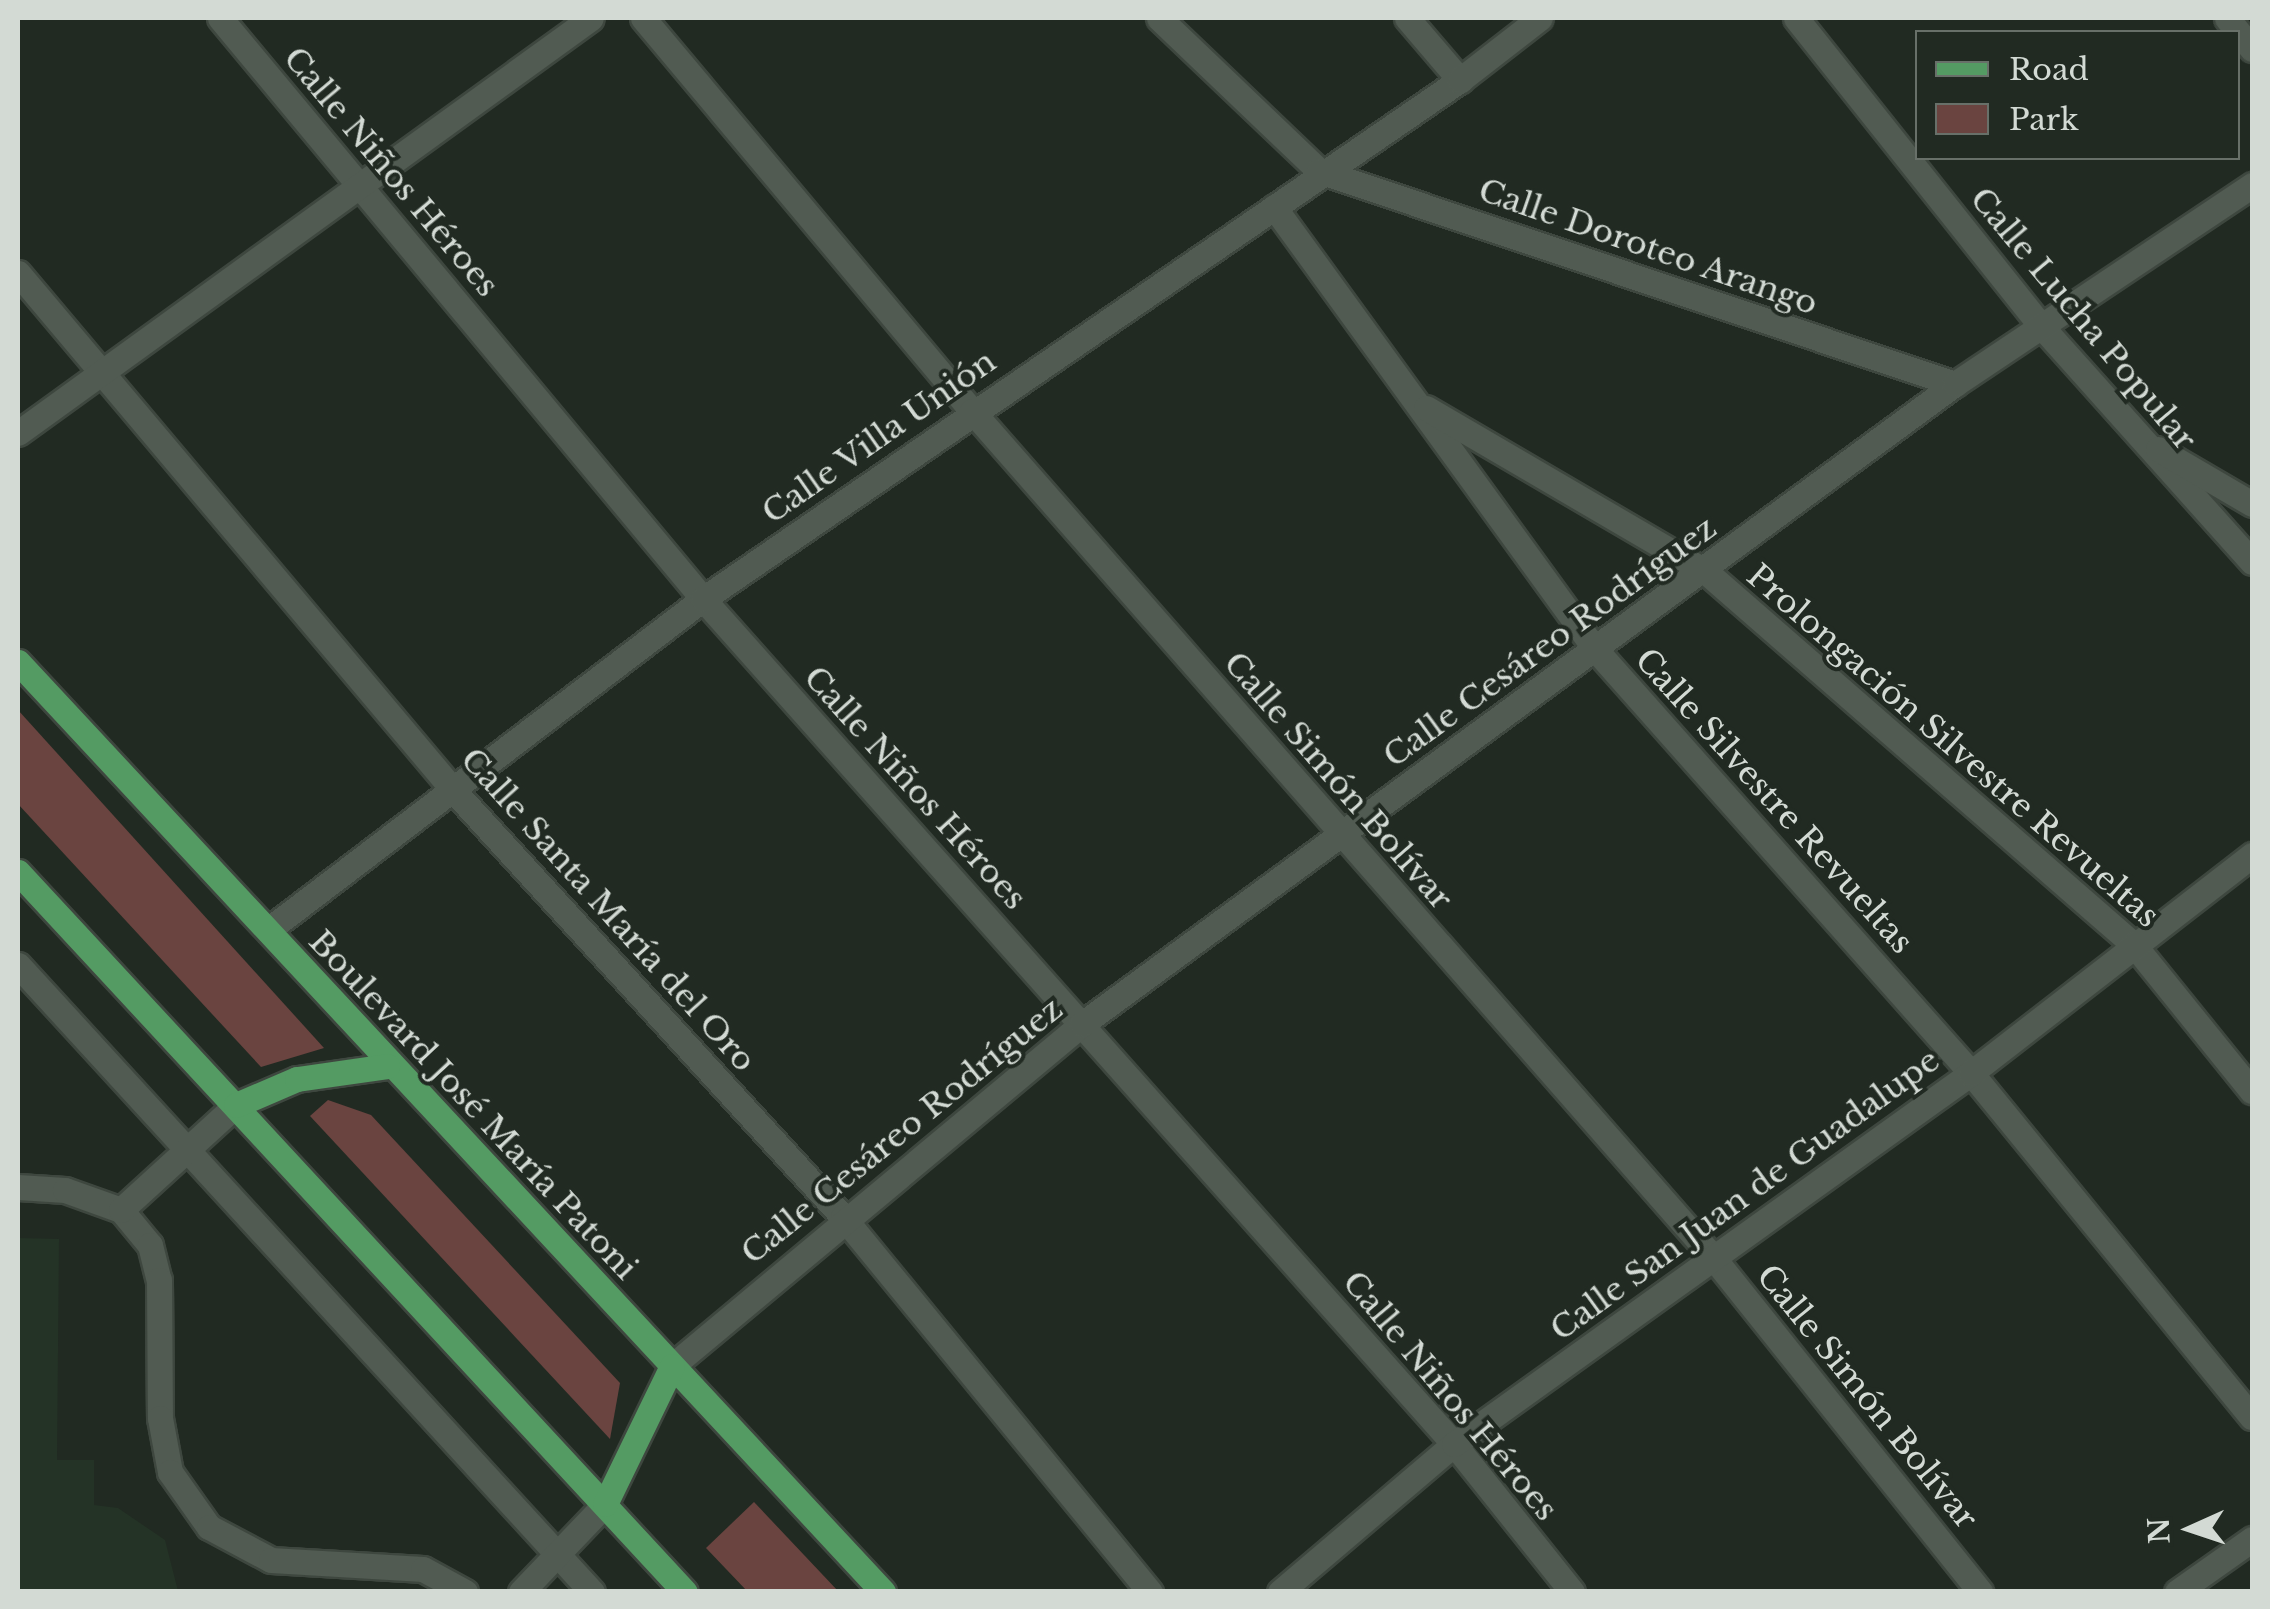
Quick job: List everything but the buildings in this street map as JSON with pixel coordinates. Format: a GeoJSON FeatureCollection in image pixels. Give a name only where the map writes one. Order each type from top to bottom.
{"type":"FeatureCollection","features":[{"type":"Feature","properties":{"kind":"main road","name":"Boulevard José María Patoni"},"geometry":{"type":"LineString","coordinates":[[18,662],[268,930],[387,1066],[883,1592]]}},
{"type":"Feature","properties":{"kind":"main road"},"geometry":{"type":"LineString","coordinates":[[18,872],[685,1592]]}},
{"type":"Feature","properties":{"kind":"main road"},"geometry":{"type":"LineString","coordinates":[[236,1105],[296,1079],[387,1066]]}},
{"type":"Feature","properties":{"kind":"main road"},"geometry":{"type":"LineString","coordinates":[[605,1504],[672,1366]]}},
{"type":"Feature","properties":{"kind":"street","name":"Calle Niños Héroes"},"geometry":{"type":"LineString","coordinates":[[220,18],[703,599],[1454,1444],[1572,1592]]}},
{"type":"Feature","properties":{"kind":"street"},"geometry":{"type":"LineString","coordinates":[[18,434],[357,181],[591,18]]}},
{"type":"Feature","properties":{"kind":"street","name":"Calle Simón Bolívar"},"geometry":{"type":"LineString","coordinates":[[643,18],[972,412],[1712,1256],[1980,1592]]}},
{"type":"Feature","properties":{"kind":"street"},"geometry":{"type":"LineString","coordinates":[[1159,18],[1320,172]]}},
{"type":"Feature","properties":{"kind":"street"},"geometry":{"type":"LineString","coordinates":[[1407,18],[1460,80]]}},
{"type":"Feature","properties":{"kind":"street","name":"Calle Villa Unión"},"geometry":{"type":"LineString","coordinates":[[268,930],[703,599],[1320,172],[1460,80],[1540,18]]}},
{"type":"Feature","properties":{"kind":"street","name":"Calle Lucha Popular"},"geometry":{"type":"LineString","coordinates":[[1796,18],[2042,327],[2252,562]]}},
{"type":"Feature","properties":{"kind":"street","name":"Calle Doroteo Arango"},"geometry":{"type":"LineString","coordinates":[[1320,172],[1955,384]]}},
{"type":"Feature","properties":{"kind":"street","name":"Calle Cesáreo Rodríguez"},"geometry":{"type":"LineString","coordinates":[[672,1366],[843,1217],[1082,1024],[1705,572],[1955,384],[2252,186]]}},
{"type":"Feature","properties":{"kind":"street","name":"Calle Silvestre Revueltas"},"geometry":{"type":"LineString","coordinates":[[1274,207],[1595,649],[1971,1073],[2252,1417]]}},
{"type":"Feature","properties":{"kind":"street","name":"Calle Santa María del Oro"},"geometry":{"type":"LineString","coordinates":[[18,272],[454,791],[843,1217],[1150,1592]]}},
{"type":"Feature","properties":{"kind":"street","name":"Prolongación Silvestre Revueltas"},"geometry":{"type":"LineString","coordinates":[[1417,403],[1705,572],[2134,944],[2252,1091]]}},
{"type":"Feature","properties":{"kind":"street"},"geometry":{"type":"LineString","coordinates":[[2137,436],[2252,504]]}},
{"type":"Feature","properties":{"kind":"street","name":"Calle San Juan de Guadalupe"},"geometry":{"type":"LineString","coordinates":[[1280,1592],[1454,1444],[1971,1073],[2252,855]]}},
{"type":"Feature","properties":{"kind":"street"},"geometry":{"type":"LineString","coordinates":[[18,965],[592,1592]]}},
{"type":"Feature","properties":{"kind":"street"},"geometry":{"type":"LineString","coordinates":[[120,1210],[236,1105]]}},
{"type":"Feature","properties":{"kind":"street"},"geometry":{"type":"LineString","coordinates":[[18,1187],[66,1190],[120,1210],[150,1245],[159,1280],[160,1418],[170,1472],[186,1502],[226,1540],[271,1560],[424,1570],[466,1592]]}},
{"type":"Feature","properties":{"kind":"street"},"geometry":{"type":"LineString","coordinates":[[522,1592],[605,1504]]}},
{"type":"Feature","properties":{"kind":"street"},"geometry":{"type":"LineString","coordinates":[[2178,1592],[2252,1539]]}},
{"type":"Feature","properties":{"kind":"shaded area"},"geometry":{"type":"Polygon","coordinates":[[[18,1238],[59,1239],[57,1460],[94,1460],[94,1505],[118,1508],[165,1540],[178,1591],[18,1591],[18,1238]]]}},
{"type":"Feature","properties":{"kind":"green space"},"geometry":{"type":"Polygon","coordinates":[[[18,710],[324,1048],[261,1067],[18,804],[18,710]]]}},
{"type":"Feature","properties":{"kind":"green space"},"geometry":{"type":"Polygon","coordinates":[[[328,1100],[371,1115],[620,1383],[610,1439],[310,1116],[328,1100]]]}},
{"type":"Feature","properties":{"kind":"green space"},"geometry":{"type":"Polygon","coordinates":[[[754,1502],[838,1591],[747,1591],[706,1548],[754,1502]]]}}]}
